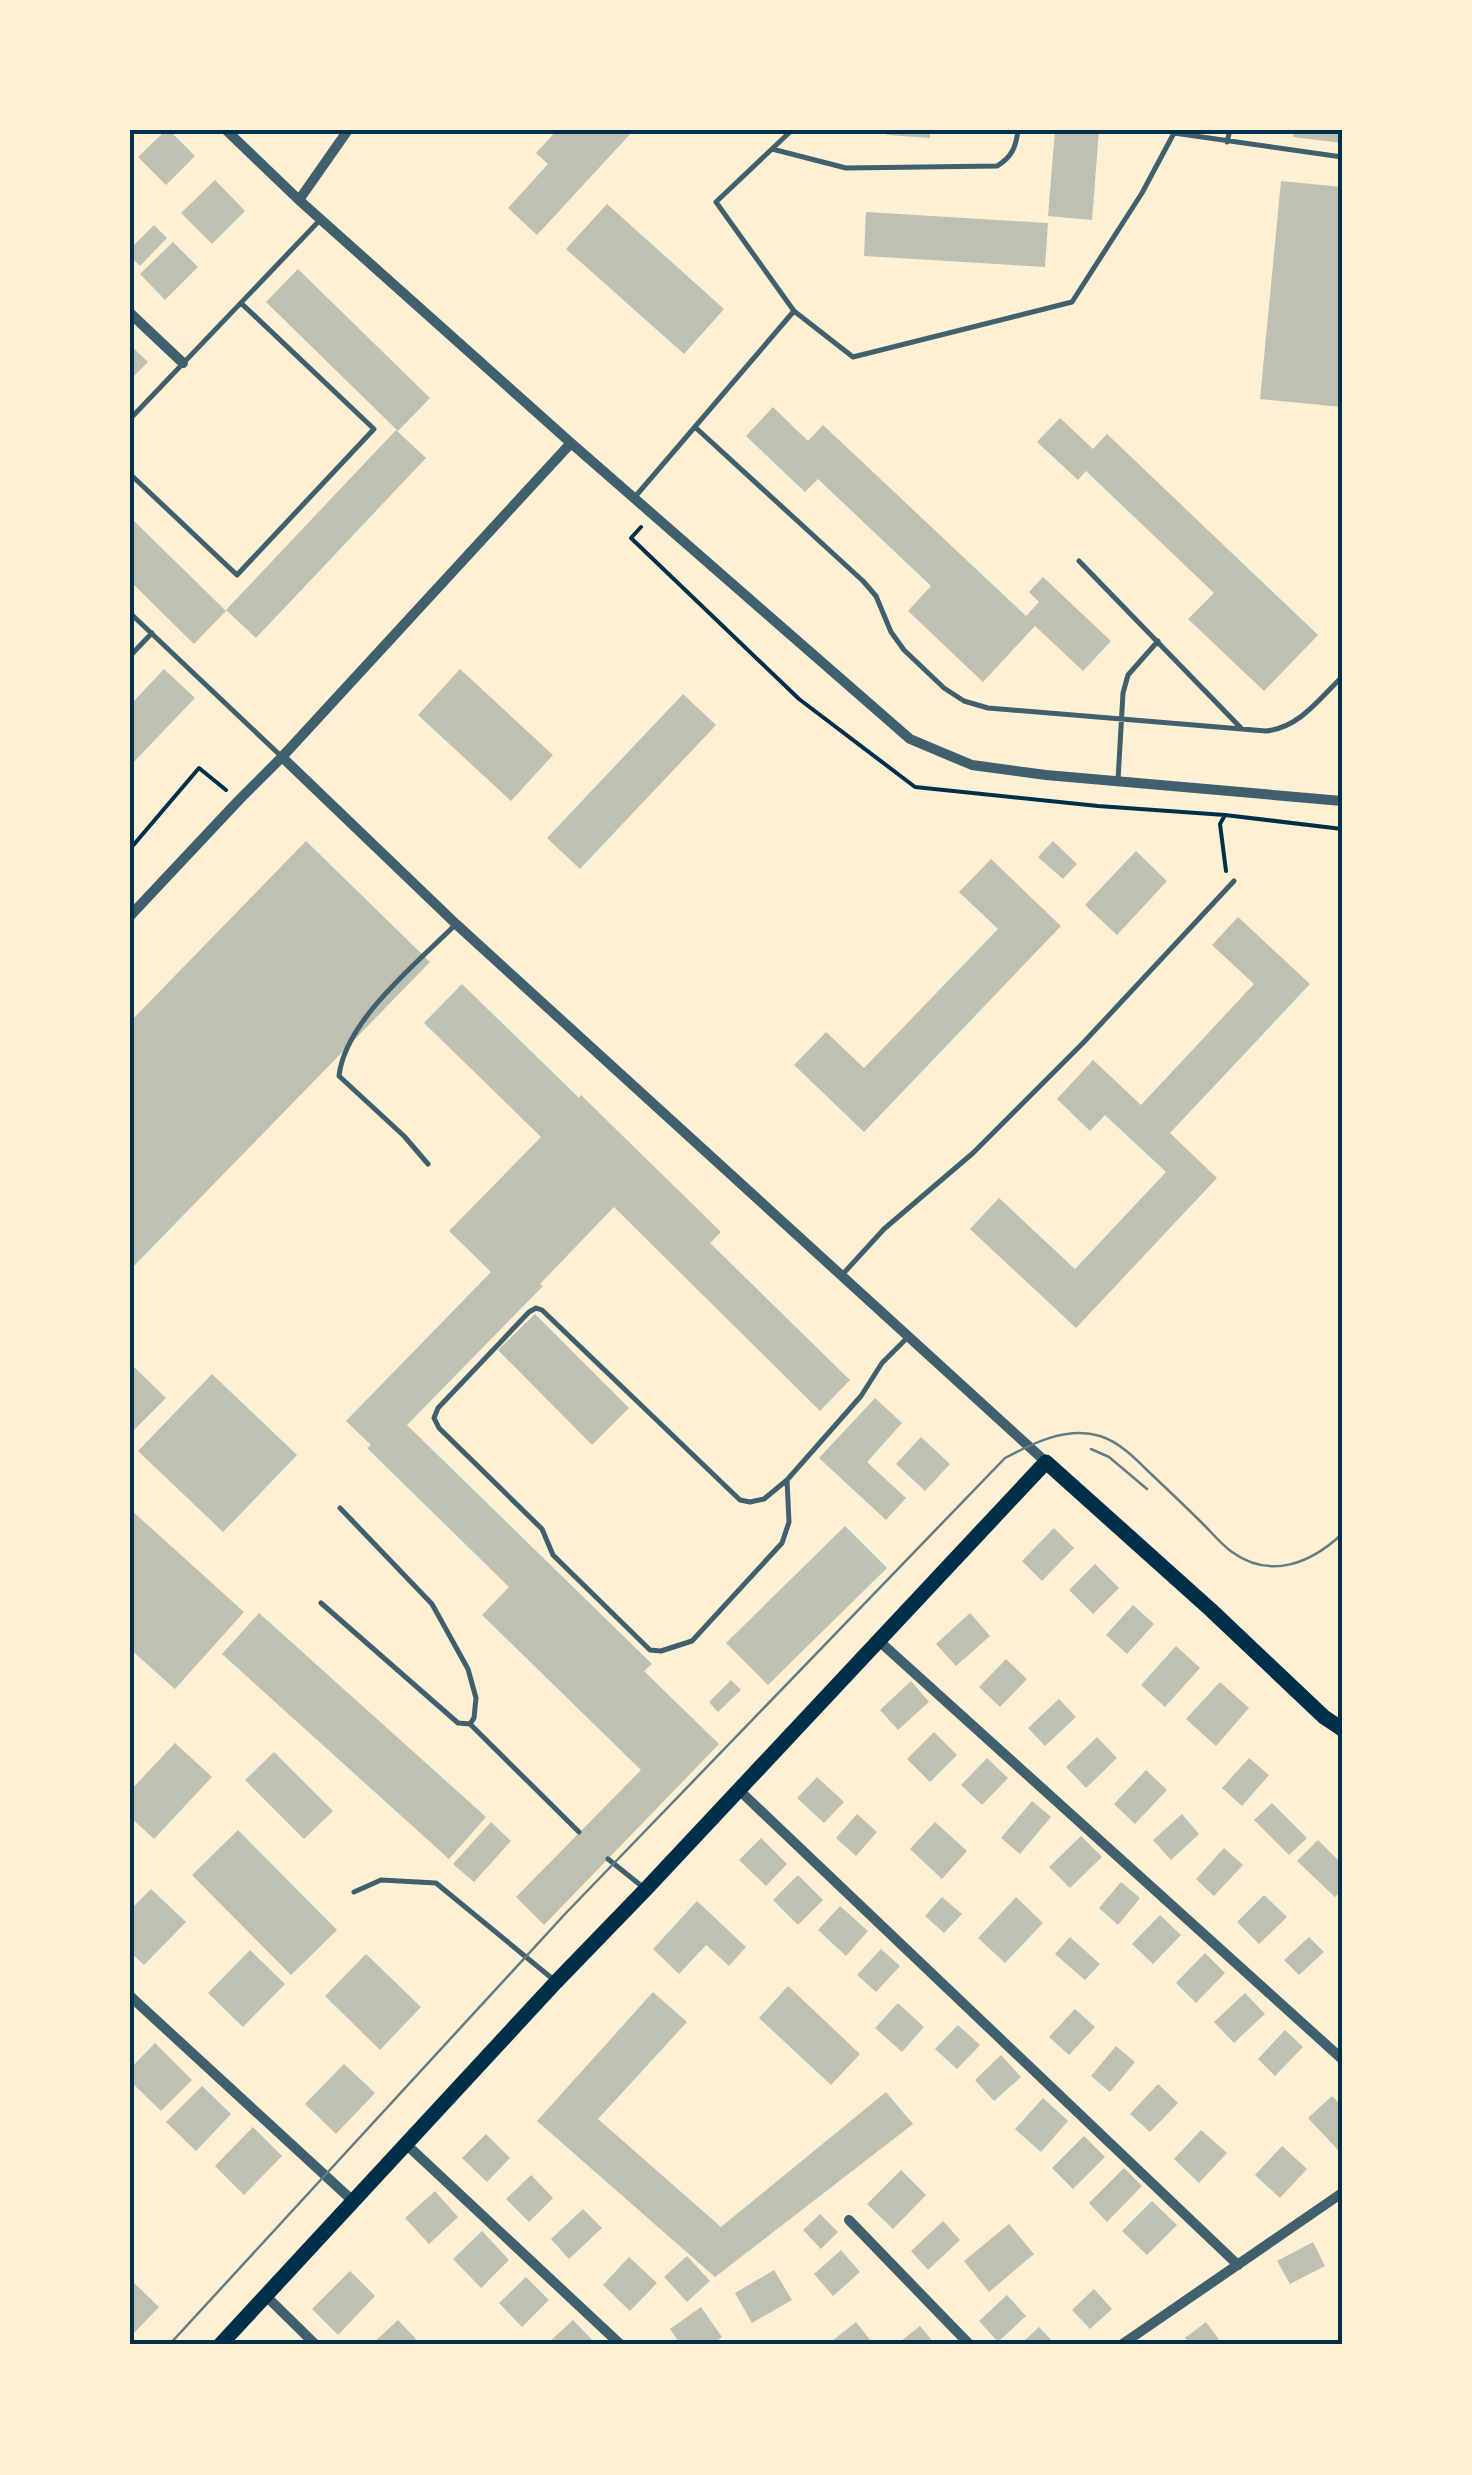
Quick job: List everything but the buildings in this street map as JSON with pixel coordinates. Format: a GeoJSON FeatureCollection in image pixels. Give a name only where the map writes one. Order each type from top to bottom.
{"type":"FeatureCollection","features":[{"type":"Feature","properties":{"kind":"main road"},"geometry":{"type":"LineString","coordinates":[[220,2345],[1046,1462],[1212,1610],[1324,1717],[1342,1729]]}},
{"type":"Feature","properties":{"kind":"street"},"geometry":{"type":"LineString","coordinates":[[226,130],[571,443],[910,739],[972,765],[1342,801]]}},
{"type":"Feature","properties":{"kind":"street"},"geometry":{"type":"LineString","coordinates":[[299,200],[348,130]]}},
{"type":"Feature","properties":{"kind":"street"},"geometry":{"type":"LineString","coordinates":[[130,312],[183,363]]}},
{"type":"Feature","properties":{"kind":"street"},"geometry":{"type":"LineString","coordinates":[[130,916],[571,443]]}},
{"type":"Feature","properties":{"kind":"street"},"geometry":{"type":"LineString","coordinates":[[282,757],[456,924],[1046,1462]]}},
{"type":"Feature","properties":{"kind":"street"},"geometry":{"type":"LineString","coordinates":[[879,1640],[1342,2060]]}},
{"type":"Feature","properties":{"kind":"street"},"geometry":{"type":"LineString","coordinates":[[740,1790],[1238,2265]]}},
{"type":"Feature","properties":{"kind":"street"},"geometry":{"type":"LineString","coordinates":[[130,1996],[354,2202]]}},
{"type":"Feature","properties":{"kind":"street"},"geometry":{"type":"LineString","coordinates":[[407,2144],[621,2345]]}},
{"type":"Feature","properties":{"kind":"street"},"geometry":{"type":"LineString","coordinates":[[1121,2345],[1342,2193]]}},
{"type":"Feature","properties":{"kind":"street"},"geometry":{"type":"LineString","coordinates":[[849,2220],[970,2345]]}},
{"type":"Feature","properties":{"kind":"street"},"geometry":{"type":"LineString","coordinates":[[266,2296],[316,2345]]}},
{"type":"Feature","properties":{"kind":"lane"},"geometry":{"type":"LineString","coordinates":[[792,130],[716,202],[794,310],[854,357],[1072,302],[1142,193],[1174,134],[1342,157]]}},
{"type":"Feature","properties":{"kind":"lane"},"geometry":{"type":"LineString","coordinates":[[772,149],[846,168],[997,166],[1011,155],[1018,130]]}},
{"type":"Feature","properties":{"kind":"lane"},"geometry":{"type":"LineString","coordinates":[[1227,142],[1230,130]]}},
{"type":"Feature","properties":{"kind":"lane"},"geometry":{"type":"LineString","coordinates":[[130,419],[321,219]]}},
{"type":"Feature","properties":{"kind":"lane"},"geometry":{"type":"LineString","coordinates":[[130,474],[237,575],[374,429],[240,303]]}},
{"type":"Feature","properties":{"kind":"lane"},"geometry":{"type":"LineString","coordinates":[[634,498],[794,310]]}},
{"type":"Feature","properties":{"kind":"lane"},"geometry":{"type":"LineString","coordinates":[[696,427],[862,580],[876,596],[891,632],[904,650],[964,702],[988,708],[1281,730],[1298,720],[1342,677]]}},
{"type":"Feature","properties":{"kind":"lane"},"geometry":{"type":"LineString","coordinates":[[1080,561],[1242,729]]}},
{"type":"Feature","properties":{"kind":"lane"},"geometry":{"type":"LineString","coordinates":[[130,613],[282,757]]}},
{"type":"Feature","properties":{"kind":"lane"},"geometry":{"type":"LineString","coordinates":[[130,656],[152,633]]}},
{"type":"Feature","properties":{"kind":"lane"},"geometry":{"type":"LineString","coordinates":[[1118,780],[1128,675],[1158,641]]}},
{"type":"Feature","properties":{"kind":"lane"},"geometry":{"type":"LineString","coordinates":[[842,1275],[884,1228],[972,1153],[1083,1043],[1234,881]]}},
{"type":"Feature","properties":{"kind":"lane"},"geometry":{"type":"LineString","coordinates":[[428,1164],[404,1136],[339,1076],[341,1058],[371,1009],[456,924]]}},
{"type":"Feature","properties":{"kind":"lane"},"geometry":{"type":"LineString","coordinates":[[787,1480],[789,1522],[782,1543],[692,1641],[661,1651],[650,1650],[553,1555],[542,1529],[439,1428],[434,1418],[438,1408],[536,1308],[740,1500],[764,1500],[787,1480],[861,1396],[882,1363],[909,1336]]}},
{"type":"Feature","properties":{"kind":"lane"},"geometry":{"type":"LineString","coordinates":[[340,1508],[432,1604],[468,1669],[476,1698],[470,1724]]}},
{"type":"Feature","properties":{"kind":"lane"},"geometry":{"type":"LineString","coordinates":[[321,1603],[458,1723],[470,1724],[579,1832]]}},
{"type":"Feature","properties":{"kind":"lane"},"geometry":{"type":"LineString","coordinates":[[608,1859],[646,1890]]}},
{"type":"Feature","properties":{"kind":"lane"},"geometry":{"type":"LineString","coordinates":[[354,1892],[381,1880],[436,1883],[556,1982]]}},
{"type":"Feature","properties":{"kind":"path"},"geometry":{"type":"LineString","coordinates":[[130,849],[199,768],[239,800]]}},
{"type":"Feature","properties":{"kind":"path"},"geometry":{"type":"LineString","coordinates":[[1234,881],[1226,870],[1220,824],[1225,815],[1342,829]]}},
{"type":"Feature","properties":{"kind":"tram line"},"geometry":{"type":"LineString","coordinates":[[169,2345],[565,1914],[1005,1458],[1063,1435],[1100,1436],[1132,1456],[1228,1549],[1261,1565],[1304,1560],[1342,1534]]}},
{"type":"Feature","properties":{"kind":"tram line"},"geometry":{"type":"LineString","coordinates":[[1091,1449],[1109,1457],[1147,1489]]}}]}
